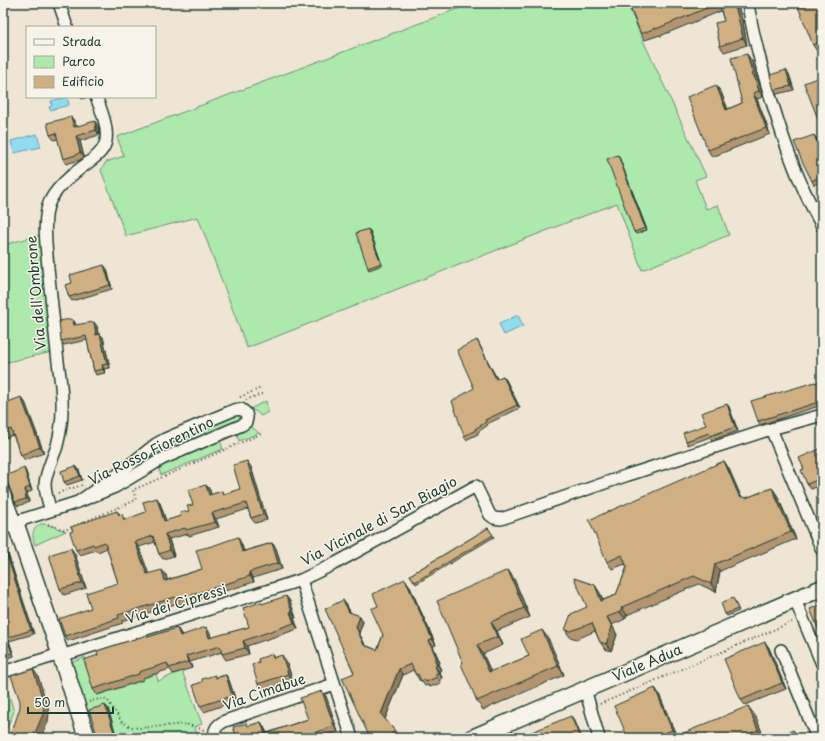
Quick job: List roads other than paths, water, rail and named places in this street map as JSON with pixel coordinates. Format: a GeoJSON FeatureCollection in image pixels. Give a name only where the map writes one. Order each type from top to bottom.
{"type":"FeatureCollection","features":[{"type":"Feature","properties":{"kind":"main road"},"geometry":{"type":"LineString","coordinates":[[9,524],[60,655],[87,738]]}},
{"type":"Feature","properties":{"kind":"main road","name":"Viale Adua"},"geometry":{"type":"LineString","coordinates":[[472,738],[822,588]]}},
{"type":"Feature","properties":{"kind":"street"},"geometry":{"type":"LineString","coordinates":[[59,3],[66,26]]}},
{"type":"Feature","properties":{"kind":"street"},"geometry":{"type":"LineString","coordinates":[[748,3],[756,45],[780,129],[808,198],[822,226]]}},
{"type":"Feature","properties":{"kind":"street","name":"Via dell'Ombrone"},"geometry":{"type":"LineString","coordinates":[[51,510],[47,498],[45,482],[57,447],[62,404],[45,223],[49,203],[55,193],[70,177],[101,153],[106,144],[107,132],[105,119],[96,98]]}},
{"type":"Feature","properties":{"kind":"street","name":"Via Rosso Fiorentino"},"geometry":{"type":"LineString","coordinates":[[9,524],[78,502],[119,485],[158,461],[242,425],[247,420],[247,414],[241,409],[237,409],[156,444],[117,475],[78,502]]}},
{"type":"Feature","properties":{"kind":"street","name":"Via Vicinale di San Biagio"},"geometry":{"type":"LineString","coordinates":[[352,738],[300,580],[332,565],[476,486],[490,515],[494,518],[501,519],[630,474],[771,429],[822,415]]}},
{"type":"Feature","properties":{"kind":"street"},"geometry":{"type":"LineString","coordinates":[[771,429],[822,550]]}},
{"type":"Feature","properties":{"kind":"street"},"geometry":{"type":"LineString","coordinates":[[179,433],[186,449]]}},
{"type":"Feature","properties":{"kind":"street"},"geometry":{"type":"LineString","coordinates":[[3,490],[9,524]]}},
{"type":"Feature","properties":{"kind":"street","name":"Via dei Cipressi"},"geometry":{"type":"LineString","coordinates":[[3,672],[300,580]]}},
{"type":"Feature","properties":{"kind":"street"},"geometry":{"type":"LineString","coordinates":[[795,600],[822,664]]}},
{"type":"Feature","properties":{"kind":"street"},"geometry":{"type":"LineString","coordinates":[[781,650],[817,738]]}},
{"type":"Feature","properties":{"kind":"street","name":"Via Cimabue"},"geometry":{"type":"LineString","coordinates":[[215,737],[215,728],[229,719],[334,684]]}},
{"type":"Feature","properties":{"kind":"street"},"geometry":{"type":"LineString","coordinates":[[585,689],[599,738]]}},
{"type":"Feature","properties":{"kind":"water"},"geometry":{"type":"Polygon","coordinates":[[[67,98],[69,105],[50,110],[49,107],[52,106],[51,101],[67,98]]]}},
{"type":"Feature","properties":{"kind":"water"},"geometry":{"type":"Polygon","coordinates":[[[37,134],[41,147],[14,153],[11,141],[37,134]]]}},
{"type":"Feature","properties":{"kind":"water"},"geometry":{"type":"Polygon","coordinates":[[[518,315],[523,326],[504,335],[499,324],[518,315]]]}}]}
